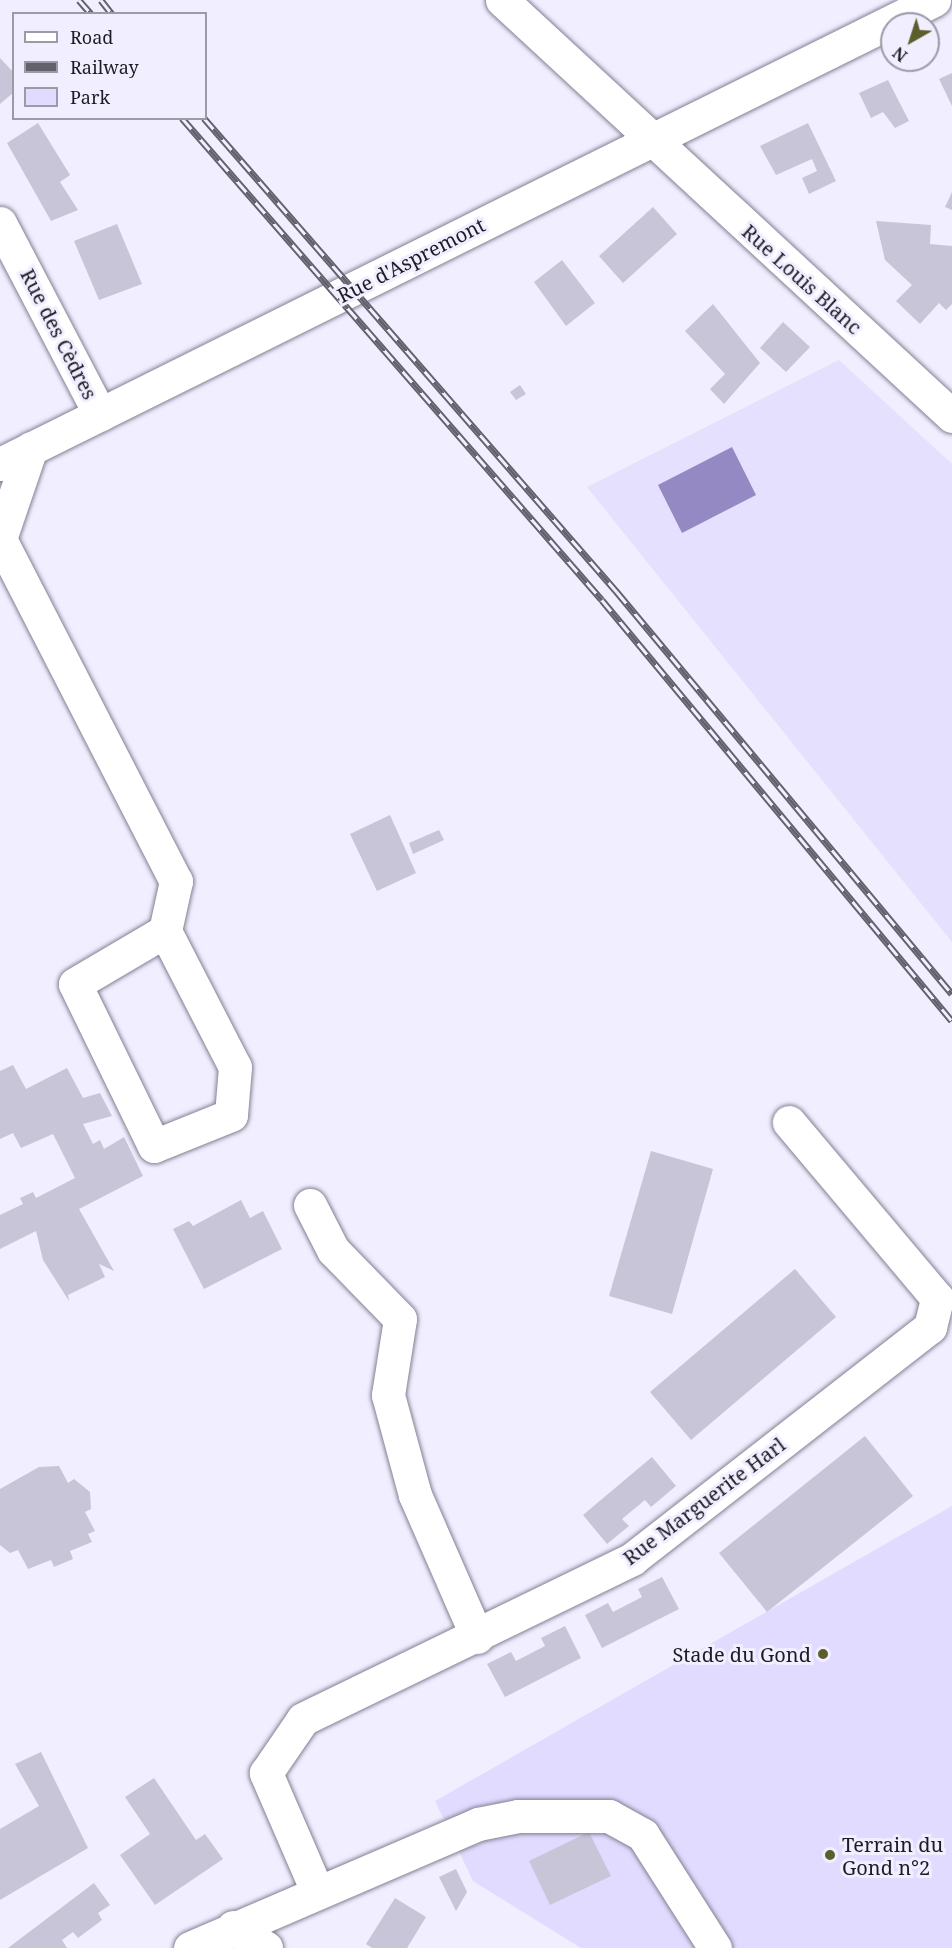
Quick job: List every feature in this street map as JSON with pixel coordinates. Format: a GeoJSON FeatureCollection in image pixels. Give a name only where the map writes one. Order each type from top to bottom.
{"type":"FeatureCollection","features":[{"type":"Feature","properties":{"kind":"street","name":"Rue Louis Blanc"},"geometry":{"type":"LineString","coordinates":[[502,0],[952,416]]}},
{"type":"Feature","properties":{"kind":"street","name":"Rue d'Aspremont"},"geometry":{"type":"LineString","coordinates":[[0,464],[551,189],[653,142],[934,0]]}},
{"type":"Feature","properties":{"kind":"street","name":"Rue des Cèdres"},"geometry":{"type":"LineString","coordinates":[[3,232],[100,414]]}},
{"type":"Feature","properties":{"kind":"street"},"geometry":{"type":"LineString","coordinates":[[31,448],[0,539],[176,881],[165,931],[235,1067],[231,1115],[154,1146],[75,984],[165,931]]}},
{"type":"Feature","properties":{"kind":"street","name":"Rue Marguerite Harl"},"geometry":{"type":"LineString","coordinates":[[317,1891],[266,1773],[303,1719],[477,1637],[632,1559],[930,1327],[937,1298],[789,1122]]}},
{"type":"Feature","properties":{"kind":"street"},"geometry":{"type":"LineString","coordinates":[[310,1205],[333,1250],[400,1320],[388,1395],[415,1496],[477,1637]]}},
{"type":"Feature","properties":{"kind":"street"},"geometry":{"type":"LineString","coordinates":[[190,1948],[233,1927],[451,1834],[518,1816],[609,1816],[643,1835],[716,1948]]}},
{"type":"Feature","properties":{"kind":"street"},"geometry":{"type":"LineString","coordinates":[[233,1927],[266,1948]]}},
{"type":"Feature","properties":{"kind":"shaded area"},"geometry":{"type":"Polygon","coordinates":[[[839,360],[952,464],[952,942],[587,487],[839,360]]]}},
{"type":"Feature","properties":{"kind":"shaded area"},"geometry":{"type":"Polygon","coordinates":[[[732,447],[756,495],[682,533],[658,485],[732,447]]]}},
{"type":"Feature","properties":{"kind":"green space","name":"Stade du Gond"},"geometry":{"type":"Polygon","coordinates":[[[952,1506],[952,1948],[581,1948],[473,1881],[435,1801],[952,1506]]]}},
{"type":"Feature","properties":{"kind":"building"},"geometry":{"type":"Polygon","coordinates":[[[0,58],[12,71],[12,94],[0,104],[0,58]]]}},
{"type":"Feature","properties":{"kind":"building"},"geometry":{"type":"Polygon","coordinates":[[[952,73],[952,106],[939,79],[952,73]]]}},
{"type":"Feature","properties":{"kind":"building"},"geometry":{"type":"Polygon","coordinates":[[[888,80],[909,121],[895,128],[883,112],[871,118],[859,93],[888,80]]]}},
{"type":"Feature","properties":{"kind":"building"},"geometry":{"type":"Polygon","coordinates":[[[38,123],[70,175],[60,182],[78,210],[51,221],[7,143],[38,123]]]}},
{"type":"Feature","properties":{"kind":"building"},"geometry":{"type":"Polygon","coordinates":[[[808,123],[836,181],[809,194],[802,178],[817,171],[812,159],[776,175],[760,146],[808,123]]]}},
{"type":"Feature","properties":{"kind":"building"},"geometry":{"type":"Polygon","coordinates":[[[952,192],[952,210],[945,207],[952,192]]]}},
{"type":"Feature","properties":{"kind":"building"},"geometry":{"type":"Polygon","coordinates":[[[653,207],[677,234],[623,283],[599,256],[653,207]]]}},
{"type":"Feature","properties":{"kind":"building"},"geometry":{"type":"Polygon","coordinates":[[[876,221],[931,225],[930,244],[952,246],[952,304],[946,310],[939,303],[920,324],[896,301],[912,285],[885,260],[876,221]]]}},
{"type":"Feature","properties":{"kind":"building"},"geometry":{"type":"Polygon","coordinates":[[[117,224],[142,284],[99,300],[74,241],[117,224]]]}},
{"type":"Feature","properties":{"kind":"building"},"geometry":{"type":"Polygon","coordinates":[[[562,260],[595,303],[566,326],[534,282],[562,260]]]}},
{"type":"Feature","properties":{"kind":"building"},"geometry":{"type":"Polygon","coordinates":[[[713,304],[760,363],[724,404],[710,389],[725,374],[685,331],[713,304]]]}},
{"type":"Feature","properties":{"kind":"building"},"geometry":{"type":"Polygon","coordinates":[[[783,322],[810,347],[786,372],[760,348],[783,322]]]}},
{"type":"Feature","properties":{"kind":"building"},"geometry":{"type":"Polygon","coordinates":[[[520,385],[526,394],[516,400],[510,392],[520,385]]]}},
{"type":"Feature","properties":{"kind":"building"},"geometry":{"type":"Polygon","coordinates":[[[390,815],[416,873],[377,891],[350,834],[390,815]]]}},
{"type":"Feature","properties":{"kind":"building"},"geometry":{"type":"Polygon","coordinates":[[[439,830],[444,840],[413,854],[409,843],[439,830]]]}},
{"type":"Feature","properties":{"kind":"building"},"geometry":{"type":"Polygon","coordinates":[[[13,1065],[26,1089],[67,1068],[83,1098],[100,1093],[112,1116],[83,1124],[93,1144],[100,1140],[104,1149],[124,1137],[143,1176],[79,1209],[114,1271],[99,1264],[105,1277],[68,1295],[69,1301],[43,1260],[36,1231],[0,1249],[0,1215],[23,1204],[20,1198],[33,1192],[36,1198],[75,1178],[53,1134],[21,1148],[13,1133],[0,1139],[0,1071],[13,1065]]]}},
{"type":"Feature","properties":{"kind":"building"},"geometry":{"type":"Polygon","coordinates":[[[651,1151],[713,1169],[672,1314],[609,1296],[651,1151]]]}},
{"type":"Feature","properties":{"kind":"building"},"geometry":{"type":"Polygon","coordinates":[[[241,1200],[250,1218],[263,1211],[282,1249],[204,1289],[173,1229],[189,1221],[193,1226],[241,1200]]]}},
{"type":"Feature","properties":{"kind":"building"},"geometry":{"type":"Polygon","coordinates":[[[795,1269],[836,1317],[691,1440],[650,1392],[795,1269]]]}},
{"type":"Feature","properties":{"kind":"building"},"geometry":{"type":"Polygon","coordinates":[[[865,1436],[913,1496],[767,1612],[719,1553],[865,1436]]]}},
{"type":"Feature","properties":{"kind":"building"},"geometry":{"type":"Polygon","coordinates":[[[652,1457],[676,1486],[651,1507],[645,1500],[622,1519],[629,1526],[607,1544],[583,1515],[652,1457]]]}},
{"type":"Feature","properties":{"kind":"building"},"geometry":{"type":"Polygon","coordinates":[[[59,1466],[68,1483],[74,1479],[90,1492],[91,1509],[85,1512],[95,1531],[88,1534],[92,1542],[70,1551],[73,1559],[54,1567],[51,1560],[28,1569],[18,1550],[10,1553],[0,1545],[0,1489],[39,1467],[59,1466]]]}},
{"type":"Feature","properties":{"kind":"building"},"geometry":{"type":"Polygon","coordinates":[[[662,1577],[679,1609],[602,1648],[585,1615],[608,1603],[613,1612],[642,1597],[638,1589],[662,1577]]]}},
{"type":"Feature","properties":{"kind":"building"},"geometry":{"type":"Polygon","coordinates":[[[565,1626],[581,1658],[505,1697],[487,1664],[511,1652],[516,1661],[545,1646],[541,1638],[565,1626]]]}},
{"type":"Feature","properties":{"kind":"building"},"geometry":{"type":"Polygon","coordinates":[[[41,1752],[88,1848],[0,1900],[0,1829],[39,1806],[15,1764],[41,1752]]]}},
{"type":"Feature","properties":{"kind":"building"},"geometry":{"type":"Polygon","coordinates":[[[154,1778],[196,1840],[205,1834],[223,1859],[155,1905],[120,1855],[150,1834],[125,1797],[154,1778]]]}},
{"type":"Feature","properties":{"kind":"building"},"geometry":{"type":"Polygon","coordinates":[[[589,1832],[611,1876],[550,1905],[529,1861],[589,1832]]]}},
{"type":"Feature","properties":{"kind":"building"},"geometry":{"type":"Polygon","coordinates":[[[456,1869],[467,1892],[456,1911],[439,1877],[456,1869]]]}},
{"type":"Feature","properties":{"kind":"building"},"geometry":{"type":"Polygon","coordinates":[[[94,1883],[110,1905],[98,1913],[102,1920],[78,1938],[73,1932],[62,1940],[67,1948],[8,1948],[94,1883]]]}},
{"type":"Feature","properties":{"kind":"building"},"geometry":{"type":"Polygon","coordinates":[[[395,1898],[426,1917],[407,1948],[372,1948],[366,1944],[395,1898]]]}},
{"type":"Feature","properties":{"kind":"railway"},"geometry":{"type":"LineString","coordinates":[[79,0],[89,12]]}},
{"type":"Feature","properties":{"kind":"railway"},"geometry":{"type":"LineString","coordinates":[[101,0],[110,12]]}},
{"type":"Feature","properties":{"kind":"railway"},"geometry":{"type":"LineString","coordinates":[[184,120],[602,600],[952,1021]]}},
{"type":"Feature","properties":{"kind":"railway"},"geometry":{"type":"LineString","coordinates":[[206,120],[617,592],[952,994]]}},
{"type":"Feature","properties":{"kind":"place","name":"Stade du Gond"},"geometry":{"type":"Point","coordinates":[823,1654]}},
{"type":"Feature","properties":{"kind":"place","name":"Terrain du Gond n°2"},"geometry":{"type":"Point","coordinates":[830,1855]}}]}
